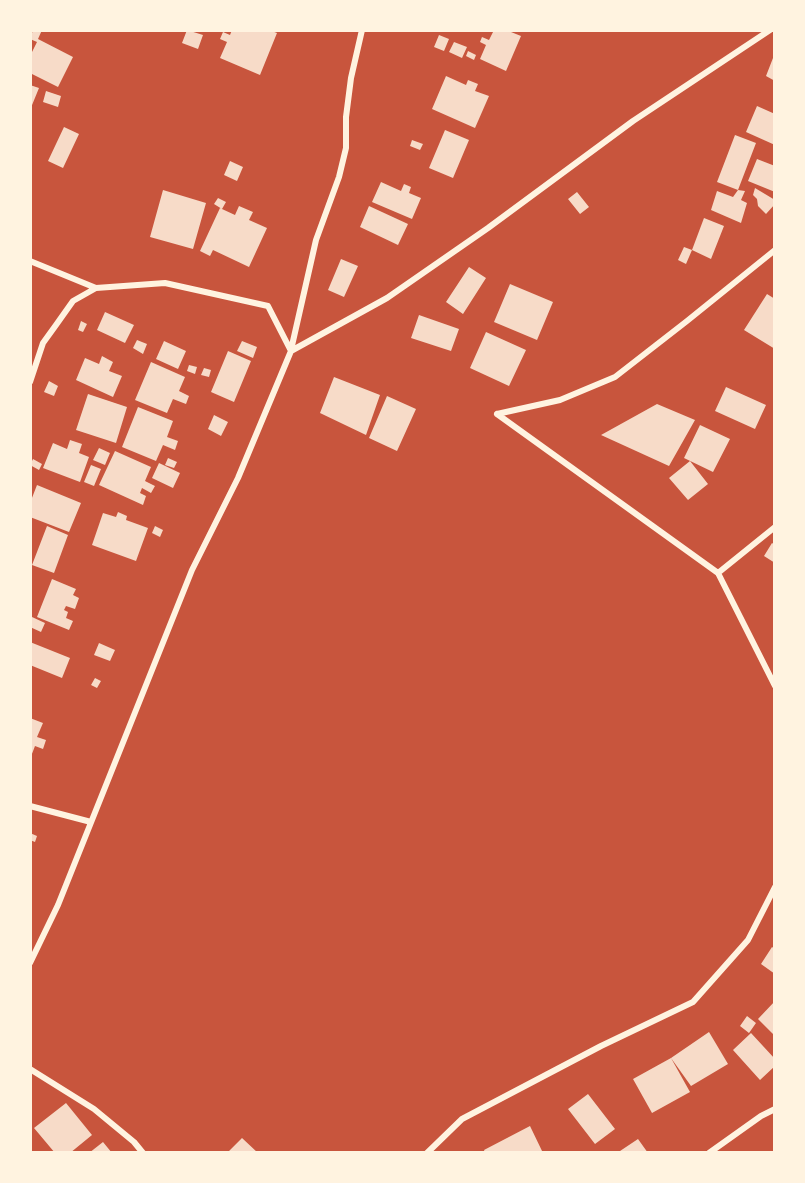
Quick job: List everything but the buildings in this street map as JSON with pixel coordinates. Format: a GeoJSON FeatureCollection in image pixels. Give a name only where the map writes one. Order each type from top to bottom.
{"type":"FeatureCollection","features":[{"type":"Feature","properties":{"kind":"street"},"geometry":{"type":"LineString","coordinates":[[30,963],[58,904],[192,570],[238,478],[291,351],[316,240],[339,177],[346,148],[346,117],[351,78],[362,30]]}},
{"type":"Feature","properties":{"kind":"street"},"geometry":{"type":"LineString","coordinates":[[291,351],[387,298],[488,228],[633,121],[770,30]]}},
{"type":"Feature","properties":{"kind":"street"},"geometry":{"type":"LineString","coordinates":[[775,250],[615,376],[560,400],[497,414],[718,573],[775,686]]}},
{"type":"Feature","properties":{"kind":"street"},"geometry":{"type":"LineString","coordinates":[[30,261],[96,288]]}},
{"type":"Feature","properties":{"kind":"street"},"geometry":{"type":"LineString","coordinates":[[30,382],[43,343],[73,301],[96,288],[165,283],[268,306],[291,351]]}},
{"type":"Feature","properties":{"kind":"street"},"geometry":{"type":"LineString","coordinates":[[718,573],[775,527]]}},
{"type":"Feature","properties":{"kind":"street"},"geometry":{"type":"LineString","coordinates":[[30,806],[91,822]]}},
{"type":"Feature","properties":{"kind":"street"},"geometry":{"type":"LineString","coordinates":[[427,1153],[462,1119],[601,1046],[693,1002],[748,940],[775,887]]}},
{"type":"Feature","properties":{"kind":"street"},"geometry":{"type":"LineString","coordinates":[[30,1069],[94,1109],[134,1142],[143,1153]]}},
{"type":"Feature","properties":{"kind":"street"},"geometry":{"type":"LineString","coordinates":[[709,1153],[761,1116],[775,1109]]}}]}
